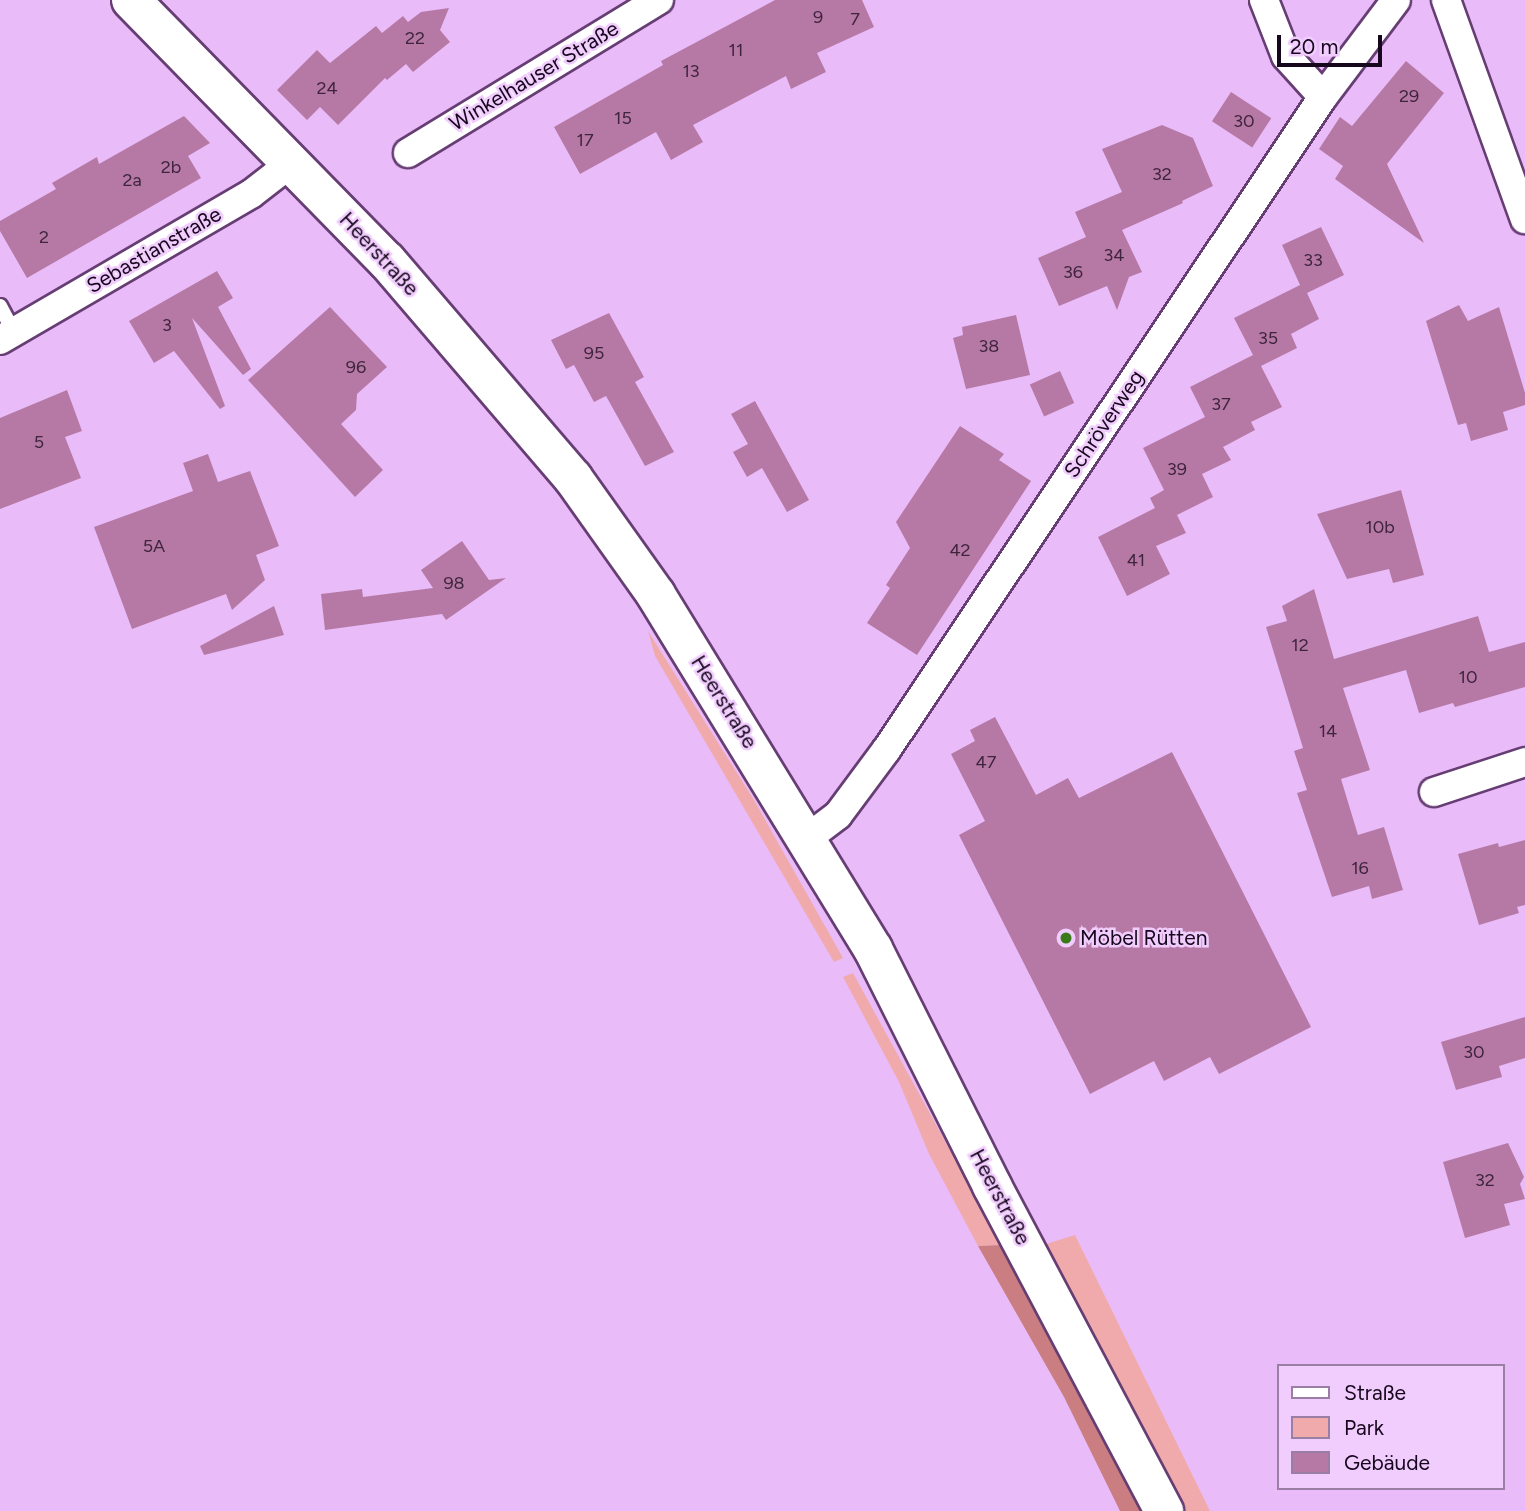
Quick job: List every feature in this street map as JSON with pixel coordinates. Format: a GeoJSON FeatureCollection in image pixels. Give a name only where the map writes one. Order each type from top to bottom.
{"type":"FeatureCollection","features":[{"type":"Feature","properties":{"kind":"main road","name":"Heerstraße"},"geometry":{"type":"LineString","coordinates":[[131,0],[387,261],[573,478],[656,595],[873,949],[992,1186],[1164,1511]]}},
{"type":"Feature","properties":{"kind":"street","name":"Winkelhauser Straße"},"geometry":{"type":"LineString","coordinates":[[408,153],[659,0]]}},
{"type":"Feature","properties":{"kind":"street"},"geometry":{"type":"LineString","coordinates":[[1264,0],[1286,56],[1323,97]]}},
{"type":"Feature","properties":{"kind":"street","name":"Schröverweg"},"geometry":{"type":"LineString","coordinates":[[805,840],[838,816],[887,749],[1323,97],[1396,0]]}},
{"type":"Feature","properties":{"kind":"street"},"geometry":{"type":"LineString","coordinates":[[1446,0],[1525,219]]}},
{"type":"Feature","properties":{"kind":"street","name":"Sebastianstraße"},"geometry":{"type":"LineString","coordinates":[[7,336],[258,190],[291,163]]}},
{"type":"Feature","properties":{"kind":"street"},"geometry":{"type":"LineString","coordinates":[[1434,792],[1525,762]]}},
{"type":"Feature","properties":{"kind":"lane","name":"Sebastianstraße"},"geometry":{"type":"LineString","coordinates":[[0,306],[7,336]]}},
{"type":"Feature","properties":{"kind":"green space"},"geometry":{"type":"Polygon","coordinates":[[[648,631],[754,800],[843,958],[834,962],[655,656],[648,631]]]}},
{"type":"Feature","properties":{"kind":"green space"},"geometry":{"type":"Polygon","coordinates":[[[853,973],[1002,1245],[978,1246],[929,1154],[899,1082],[843,977],[853,973]]]}},
{"type":"Feature","properties":{"kind":"green space"},"geometry":{"type":"Polygon","coordinates":[[[1075,1235],[1210,1511],[1177,1511],[1119,1385],[1046,1244],[1075,1235]]]}},
{"type":"Feature","properties":{"kind":"shaded area"},"geometry":{"type":"Polygon","coordinates":[[[1002,1245],[1145,1511],[1120,1511],[1064,1397],[978,1246],[1002,1245]]]}},
{"type":"Feature","properties":{"kind":"building"},"geometry":{"type":"Polygon","coordinates":[[[775,0],[862,0],[874,27],[817,53],[826,72],[791,89],[786,76],[693,125],[703,142],[671,160],[656,132],[580,174],[554,127],[663,65],[661,61],[775,0]]]}},
{"type":"Feature","properties":{"kind":"building"},"geometry":{"type":"Polygon","coordinates":[[[449,8],[440,30],[450,42],[413,72],[406,64],[387,80],[385,78],[338,125],[320,107],[307,120],[277,90],[317,50],[330,63],[376,26],[382,33],[403,16],[408,22],[421,12],[449,8]]]}},
{"type":"Feature","properties":{"kind":"building"},"geometry":{"type":"Polygon","coordinates":[[[1406,61],[1444,93],[1387,164],[1424,243],[1335,179],[1343,166],[1319,149],[1340,117],[1352,126],[1406,61]]]}},
{"type":"Feature","properties":{"kind":"building"},"geometry":{"type":"Polygon","coordinates":[[[1231,92],[1271,118],[1252,147],[1212,121],[1231,92]]]}},
{"type":"Feature","properties":{"kind":"building"},"geometry":{"type":"Polygon","coordinates":[[[184,116],[210,143],[188,156],[201,178],[27,278],[0,231],[0,221],[56,189],[52,183],[97,157],[99,164],[184,116]]]}},
{"type":"Feature","properties":{"kind":"building"},"geometry":{"type":"Polygon","coordinates":[[[1162,125],[1193,138],[1213,186],[1182,201],[1183,203],[1122,230],[1142,272],[1129,277],[1117,310],[1107,286],[1059,306],[1038,258],[1086,237],[1075,212],[1122,192],[1102,149],[1162,125]]]}},
{"type":"Feature","properties":{"kind":"building"},"geometry":{"type":"Polygon","coordinates":[[[1321,227],[1344,275],[1307,293],[1319,319],[1291,334],[1297,348],[1261,366],[1282,407],[1251,422],[1255,430],[1223,447],[1231,460],[1202,474],[1213,497],[1177,515],[1186,533],[1156,546],[1170,574],[1127,596],[1098,537],[1155,508],[1150,498],[1164,490],[1143,448],[1205,417],[1190,387],[1253,355],[1234,318],[1300,285],[1282,245],[1321,227]]]}},
{"type":"Feature","properties":{"kind":"building"},"geometry":{"type":"Polygon","coordinates":[[[217,271],[233,298],[218,307],[251,369],[243,375],[192,318],[225,406],[220,409],[174,351],[154,363],[129,321],[217,271]]]}},
{"type":"Feature","properties":{"kind":"building"},"geometry":{"type":"Polygon","coordinates":[[[1459,305],[1468,321],[1499,307],[1525,393],[1525,405],[1503,412],[1508,430],[1471,441],[1466,423],[1458,425],[1426,321],[1459,305]]]}},
{"type":"Feature","properties":{"kind":"building"},"geometry":{"type":"Polygon","coordinates":[[[330,307],[387,367],[357,394],[356,410],[341,424],[383,470],[355,497],[248,380],[330,307]]]}},
{"type":"Feature","properties":{"kind":"building"},"geometry":{"type":"Polygon","coordinates":[[[609,313],[644,377],[635,382],[674,452],[645,466],[606,396],[594,402],[574,365],[566,369],[551,340],[609,313]]]}},
{"type":"Feature","properties":{"kind":"building"},"geometry":{"type":"Polygon","coordinates":[[[1016,315],[1030,375],[966,389],[953,338],[963,335],[962,327],[1016,315]]]}},
{"type":"Feature","properties":{"kind":"building"},"geometry":{"type":"Polygon","coordinates":[[[1060,371],[1074,403],[1044,416],[1030,384],[1060,371]]]}},
{"type":"Feature","properties":{"kind":"building"},"geometry":{"type":"Polygon","coordinates":[[[67,390],[82,431],[65,437],[81,478],[0,509],[0,418],[67,390]]]}},
{"type":"Feature","properties":{"kind":"building"},"geometry":{"type":"Polygon","coordinates":[[[755,401],[809,500],[787,512],[762,468],[747,477],[733,452],[748,444],[731,414],[755,401]]]}},
{"type":"Feature","properties":{"kind":"building"},"geometry":{"type":"Polygon","coordinates":[[[960,426],[1004,454],[999,460],[1031,481],[917,655],[867,623],[890,588],[886,585],[910,548],[896,522],[960,426]]]}},
{"type":"Feature","properties":{"kind":"building"},"geometry":{"type":"Polygon","coordinates":[[[208,454],[218,482],[250,471],[279,546],[256,555],[265,580],[232,610],[226,594],[132,629],[94,527],[193,491],[183,463],[208,454]]]}},
{"type":"Feature","properties":{"kind":"building"},"geometry":{"type":"Polygon","coordinates":[[[1401,490],[1424,575],[1393,583],[1389,569],[1347,579],[1317,514],[1401,490]]]}},
{"type":"Feature","properties":{"kind":"building"},"geometry":{"type":"Polygon","coordinates":[[[462,541],[489,580],[506,578],[446,620],[442,614],[325,630],[321,594],[362,589],[363,597],[433,588],[421,570],[462,541]]]}},
{"type":"Feature","properties":{"kind":"building"},"geometry":{"type":"Polygon","coordinates":[[[1314,589],[1334,659],[1478,616],[1489,652],[1525,642],[1525,687],[1455,707],[1453,703],[1419,713],[1406,670],[1343,688],[1370,770],[1341,779],[1358,835],[1384,827],[1403,890],[1372,899],[1369,886],[1332,897],[1297,793],[1307,790],[1294,751],[1303,748],[1266,627],[1287,621],[1282,606],[1314,589]]]}},
{"type":"Feature","properties":{"kind":"building"},"geometry":{"type":"Polygon","coordinates":[[[274,606],[284,635],[204,655],[200,646],[274,606]]]}},
{"type":"Feature","properties":{"kind":"building"},"geometry":{"type":"Polygon","coordinates":[[[995,717],[1036,795],[1068,778],[1079,798],[1172,752],[1311,1027],[1219,1074],[1210,1057],[1164,1081],[1154,1061],[1090,1094],[959,835],[985,821],[951,754],[975,741],[970,730],[995,717]]]}},
{"type":"Feature","properties":{"kind":"building"},"geometry":{"type":"Polygon","coordinates":[[[1525,840],[1525,905],[1517,907],[1519,913],[1479,925],[1458,854],[1498,843],[1499,847],[1525,840]]]}},
{"type":"Feature","properties":{"kind":"building"},"geometry":{"type":"Polygon","coordinates":[[[1525,1017],[1525,1058],[1499,1066],[1502,1077],[1456,1090],[1441,1042],[1525,1017]]]}},
{"type":"Feature","properties":{"kind":"building"},"geometry":{"type":"Polygon","coordinates":[[[1508,1143],[1524,1177],[1520,1184],[1525,1199],[1504,1204],[1510,1225],[1465,1238],[1443,1162],[1508,1143]]]}},
{"type":"Feature","properties":{"kind":"place","name":"Möbel Rütten"},"geometry":{"type":"Point","coordinates":[1066,938]}}]}
